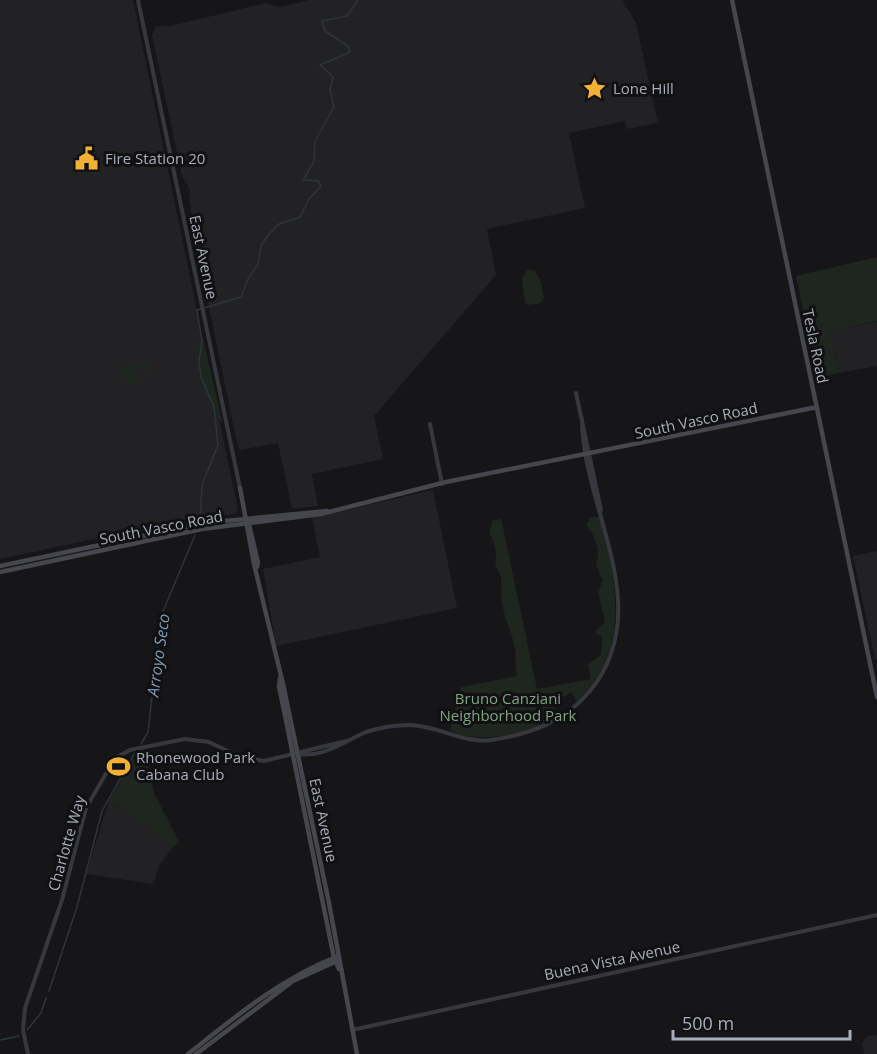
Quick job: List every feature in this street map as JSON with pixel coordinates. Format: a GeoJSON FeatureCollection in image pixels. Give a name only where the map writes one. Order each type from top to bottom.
{"type":"FeatureCollection","features":[{"type":"Feature","properties":{"kind":"main road","name":"Tesla Road"},"geometry":{"type":"LineString","coordinates":[[732,0],[877,697]]}},
{"type":"Feature","properties":{"kind":"main road","name":"South Vasco Road"},"geometry":{"type":"LineString","coordinates":[[0,572],[190,532],[327,511],[442,484],[817,407]]}},
{"type":"Feature","properties":{"kind":"main road","name":"East Avenue"},"geometry":{"type":"LineString","coordinates":[[240,488],[258,563],[256,567],[280,678],[279,686],[296,754],[357,1054]]}},
{"type":"Feature","properties":{"kind":"main road","name":"South Vasco Road"},"geometry":{"type":"LineString","coordinates":[[0,566],[191,526],[247,522]]}},
{"type":"Feature","properties":{"kind":"main road"},"geometry":{"type":"LineString","coordinates":[[196,1054],[284,988],[337,959]]}},
{"type":"Feature","properties":{"kind":"main road"},"geometry":{"type":"LineString","coordinates":[[188,1054],[238,1014],[301,971],[337,959]]}},
{"type":"Feature","properties":{"kind":"main road"},"geometry":{"type":"LineString","coordinates":[[321,967],[339,969]]}},
{"type":"Feature","properties":{"kind":"main road"},"geometry":{"type":"LineString","coordinates":[[284,988],[285,984],[301,971]]}},
{"type":"Feature","properties":{"kind":"street","name":"East Avenue"},"geometry":{"type":"LineString","coordinates":[[138,0],[240,488]]}},
{"type":"Feature","properties":{"kind":"street","name":"Charlotte Way"},"geometry":{"type":"LineString","coordinates":[[28,1054],[22,1021],[62,900],[91,796],[112,762],[121,754],[179,740],[196,739],[252,760],[338,747],[352,739],[383,728],[409,725],[476,738],[496,739],[534,731],[562,717],[577,705],[594,686],[606,665],[615,639],[619,613],[618,596],[576,393]]}},
{"type":"Feature","properties":{"kind":"street"},"geometry":{"type":"LineString","coordinates":[[430,424],[442,484]]}},
{"type":"Feature","properties":{"kind":"street","name":"Buena Vista Avenue"},"geometry":{"type":"LineString","coordinates":[[352,1030],[877,915]]}},
{"type":"Feature","properties":{"kind":"shaded area"},"geometry":{"type":"Polygon","coordinates":[[[0,0],[133,0],[238,510],[235,514],[193,518],[0,559],[0,0]]]}},
{"type":"Feature","properties":{"kind":"shaded area"},"geometry":{"type":"Polygon","coordinates":[[[311,0],[622,0],[636,23],[658,123],[627,129],[625,121],[569,133],[585,208],[487,229],[496,275],[374,416],[383,459],[312,474],[318,506],[292,509],[278,443],[240,450],[237,443],[208,303],[209,297],[189,200],[190,190],[182,176],[152,35],[156,26],[170,26],[266,3],[279,7],[311,0]]]}},
{"type":"Feature","properties":{"kind":"shaded area"},"geometry":{"type":"Polygon","coordinates":[[[877,322],[877,366],[839,373],[830,331],[877,322]]]}},
{"type":"Feature","properties":{"kind":"shaded area"},"geometry":{"type":"Polygon","coordinates":[[[433,490],[457,608],[276,646],[263,569],[320,557],[312,518],[433,490]]]}},
{"type":"Feature","properties":{"kind":"shaded area"},"geometry":{"type":"Polygon","coordinates":[[[877,551],[877,659],[875,659],[853,556],[877,551]]]}},
{"type":"Feature","properties":{"kind":"shaded area"},"geometry":{"type":"Polygon","coordinates":[[[109,801],[127,811],[172,848],[159,866],[153,884],[86,874],[109,801]]]}},
{"type":"Feature","properties":{"kind":"shaded area"},"geometry":{"type":"Polygon","coordinates":[[[877,1035],[877,1054],[864,1054],[862,1043],[868,1036],[877,1035]]]}},
{"type":"Feature","properties":{"kind":"green space"},"geometry":{"type":"Polygon","coordinates":[[[877,257],[877,321],[830,331],[839,373],[817,378],[796,276],[877,257]]]}},
{"type":"Feature","properties":{"kind":"green space"},"geometry":{"type":"Polygon","coordinates":[[[528,269],[535,271],[541,282],[544,298],[541,303],[529,305],[525,303],[522,278],[528,269]]]}},
{"type":"Feature","properties":{"kind":"green space"},"geometry":{"type":"Polygon","coordinates":[[[204,343],[223,424],[207,397],[198,366],[195,346],[204,343]]]}},
{"type":"Feature","properties":{"kind":"green space"},"geometry":{"type":"Polygon","coordinates":[[[148,362],[150,373],[147,374],[141,366],[136,367],[134,375],[139,375],[141,382],[126,386],[124,372],[119,367],[148,362]]]}},
{"type":"Feature","properties":{"kind":"green space","name":"Bruno Canziani Neighborhood Park"},"geometry":{"type":"Polygon","coordinates":[[[590,517],[600,517],[602,520],[615,593],[613,638],[606,660],[594,681],[577,702],[571,692],[553,705],[559,717],[533,728],[492,737],[464,735],[450,731],[461,687],[517,676],[515,648],[503,609],[501,579],[495,566],[495,549],[489,534],[492,521],[501,518],[537,689],[591,679],[588,664],[601,655],[602,637],[595,632],[605,622],[598,592],[603,581],[596,564],[596,543],[586,526],[590,517]]]}},
{"type":"Feature","properties":{"kind":"green space"},"geometry":{"type":"Polygon","coordinates":[[[143,747],[154,793],[179,842],[172,848],[127,811],[109,801],[132,761],[143,747]]]}},
{"type":"Feature","properties":{"kind":"waterway","name":"Arroyo Seco"},"geometry":{"type":"LineString","coordinates":[[200,521],[202,485],[218,445],[214,407],[201,377],[199,361],[202,341],[197,310],[241,297],[248,279],[258,264],[261,246],[268,235],[279,224],[300,217],[309,199],[321,186],[318,181],[303,180],[314,161],[315,141],[334,107],[330,90],[333,77],[320,65],[350,52],[348,46],[325,31],[322,21],[347,16],[358,0]]}},
{"type":"Feature","properties":{"kind":"waterway","name":"Arroyo Seco"},"geometry":{"type":"LineString","coordinates":[[141,744],[148,732],[161,616],[195,535]]}},
{"type":"Feature","properties":{"kind":"waterway"},"geometry":{"type":"LineString","coordinates":[[49,991],[77,907],[102,811],[136,751]]}},
{"type":"Feature","properties":{"kind":"waterway","name":"Arroyo Seco"},"geometry":{"type":"LineString","coordinates":[[27,1030],[41,1013],[46,998]]}},
{"type":"Feature","properties":{"kind":"waterway","name":"Arroyo Seco"},"geometry":{"type":"LineString","coordinates":[[0,1040],[19,1036]]}},
{"type":"Feature","properties":{"kind":"place","name":"Lone Hill"},"geometry":{"type":"Point","coordinates":[595,88]}},
{"type":"Feature","properties":{"kind":"place","name":"Fire Station 20"},"geometry":{"type":"Point","coordinates":[87,158]}},
{"type":"Feature","properties":{"kind":"place","name":"Rhonewood Park Cabana Club"},"geometry":{"type":"Point","coordinates":[118,766]}}]}
